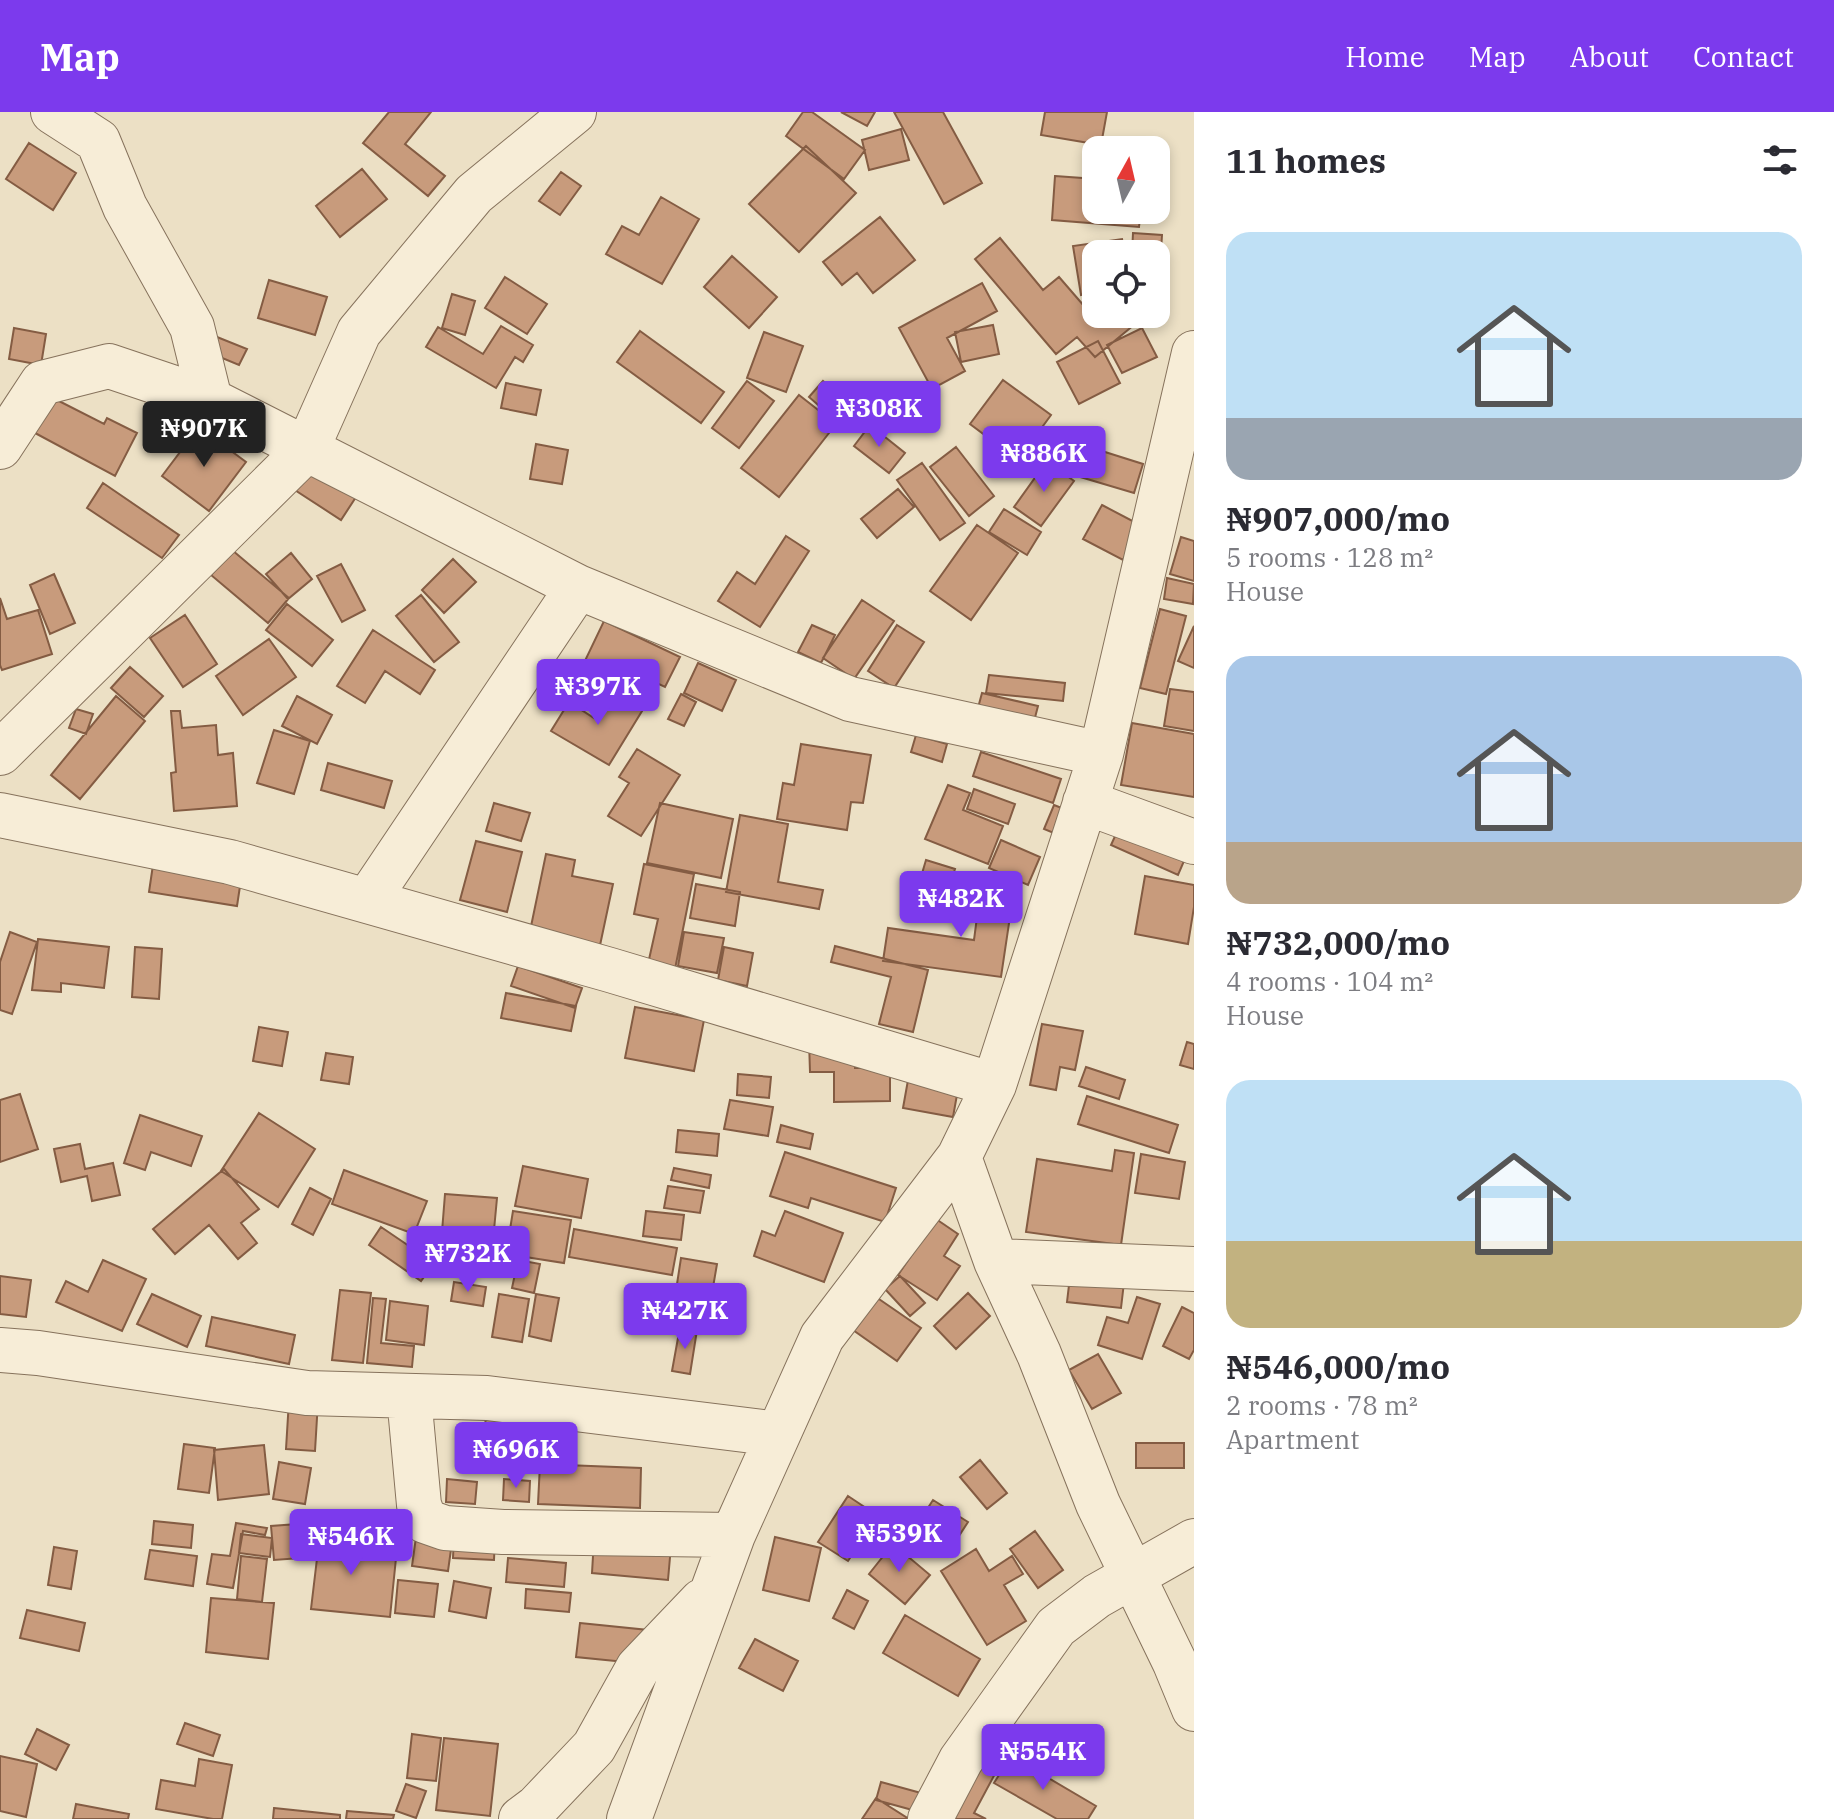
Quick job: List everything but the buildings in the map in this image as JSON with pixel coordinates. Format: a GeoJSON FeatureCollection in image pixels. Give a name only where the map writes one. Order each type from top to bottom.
{"type":"FeatureCollection","features":[{"type":"Feature","properties":{"kind":"street"},"geometry":{"type":"LineString","coordinates":[[53,112],[98,141],[125,207],[192,327],[210,400]]}},
{"type":"Feature","properties":{"kind":"street"},"geometry":{"type":"LineString","coordinates":[[0,753],[307,449],[359,332],[474,194],[574,112]]}},
{"type":"Feature","properties":{"kind":"street"},"geometry":{"type":"LineString","coordinates":[[629,1819],[733,1535],[822,1337],[959,1157],[994,1085],[1101,754],[1194,353]]}},
{"type":"Feature","properties":{"kind":"street"},"geometry":{"type":"LineString","coordinates":[[0,447],[42,383],[109,366],[210,400],[578,587],[850,699],[1101,754]]}},
{"type":"Feature","properties":{"kind":"street"},"geometry":{"type":"LineString","coordinates":[[367,901],[578,587]]}},
{"type":"Feature","properties":{"kind":"street"},"geometry":{"type":"LineString","coordinates":[[1085,802],[1194,842]]}},
{"type":"Feature","properties":{"kind":"street"},"geometry":{"type":"LineString","coordinates":[[0,815],[230,862],[610,970],[994,1085]]}},
{"type":"Feature","properties":{"kind":"street"},"geometry":{"type":"LineString","coordinates":[[959,1157],[996,1261],[1039,1354],[1098,1504],[1194,1709]]}},
{"type":"Feature","properties":{"kind":"street"},"geometry":{"type":"LineString","coordinates":[[996,1261],[1194,1269]]}},
{"type":"Feature","properties":{"kind":"street"},"geometry":{"type":"LineString","coordinates":[[0,1350],[307,1393],[487,1398],[778,1434]]}},
{"type":"Feature","properties":{"kind":"street"},"geometry":{"type":"LineString","coordinates":[[409,1396],[419,1505],[425,1521],[445,1528],[503,1532],[733,1535]]}},
{"type":"Feature","properties":{"kind":"street"},"geometry":{"type":"LineString","coordinates":[[930,1819],[961,1760],[1056,1627],[1097,1596],[1194,1541]]}},
{"type":"Feature","properties":{"kind":"street"},"geometry":{"type":"LineString","coordinates":[[521,1819],[537,1807],[594,1747],[638,1668],[714,1588]]}}]}
